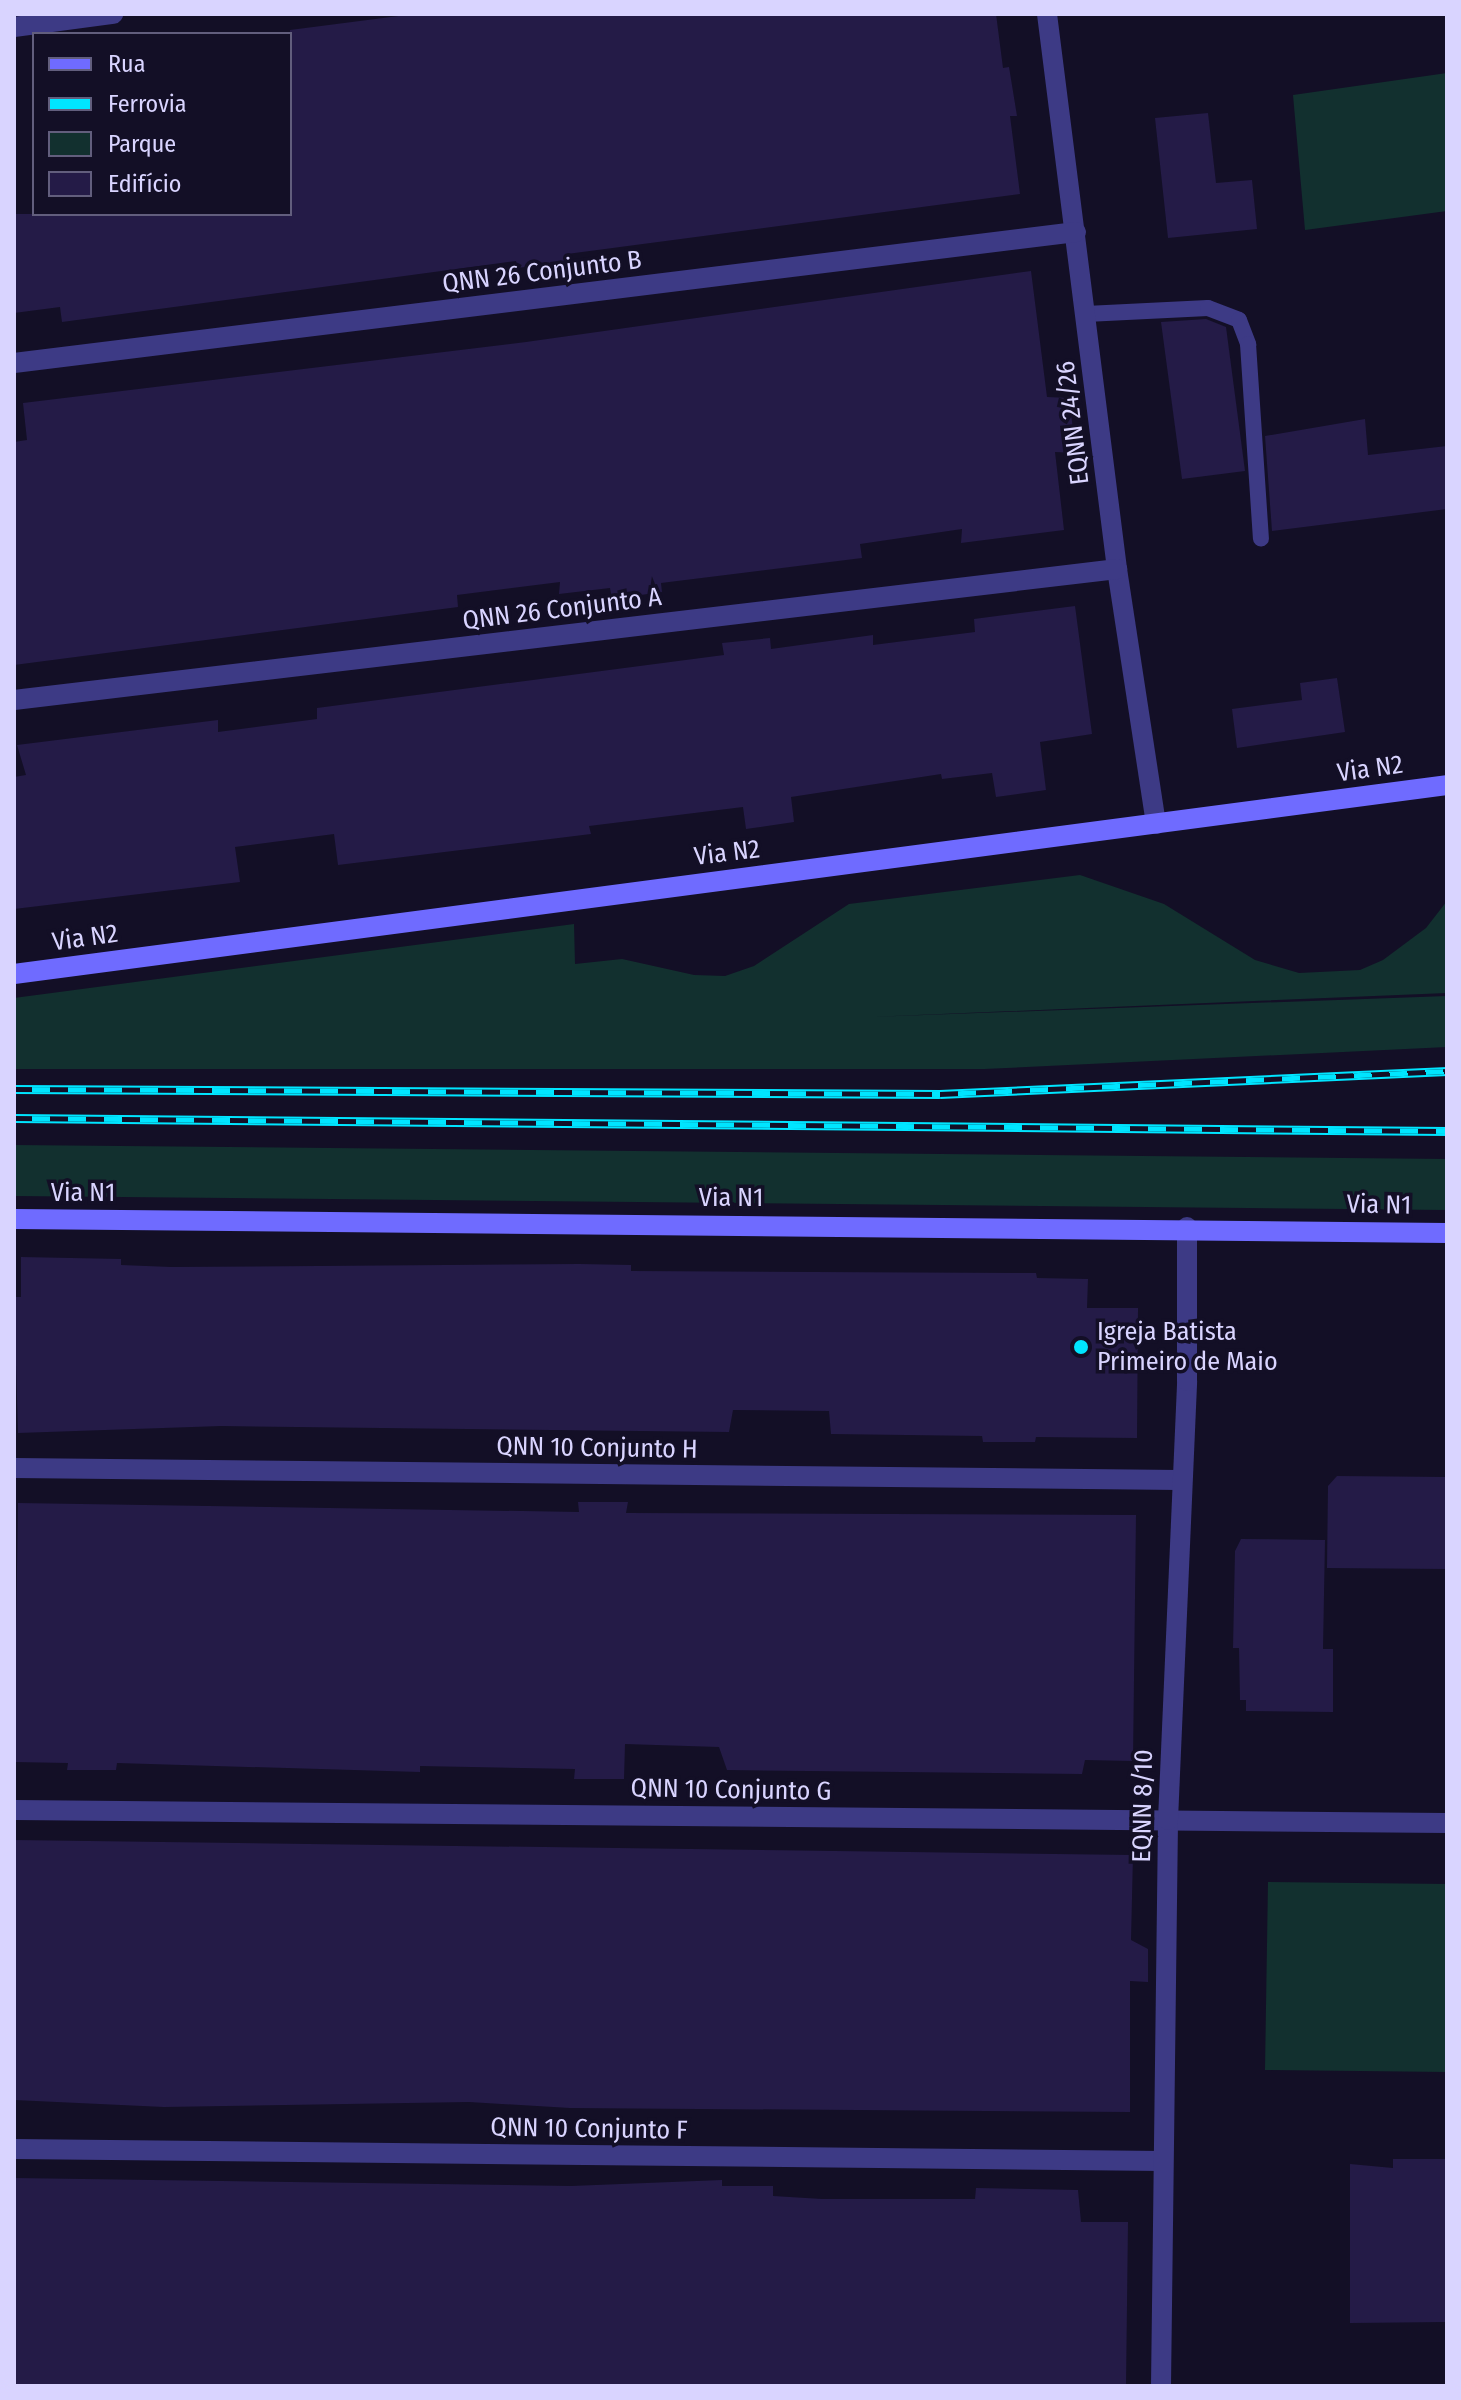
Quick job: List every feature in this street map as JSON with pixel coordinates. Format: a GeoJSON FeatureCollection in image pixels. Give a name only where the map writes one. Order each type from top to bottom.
{"type":"FeatureCollection","features":[{"type":"Feature","properties":{"kind":"main road","name":"Via N2"},"geometry":{"type":"LineString","coordinates":[[14,974],[1447,785]]}},
{"type":"Feature","properties":{"kind":"main road","name":"Via N1"},"geometry":{"type":"LineString","coordinates":[[14,1219],[1187,1227],[1447,1233]]}},
{"type":"Feature","properties":{"kind":"street"},"geometry":{"type":"LineString","coordinates":[[14,27],[113,14]]}},
{"type":"Feature","properties":{"kind":"street","name":"EQNN 24/26"},"geometry":{"type":"LineString","coordinates":[[1047,14],[1117,569],[1156,824]]}},
{"type":"Feature","properties":{"kind":"street","name":"QNN 26 Conjunto B"},"geometry":{"type":"LineString","coordinates":[[14,363],[1076,232]]}},
{"type":"Feature","properties":{"kind":"street","name":"QNN 26 Conjunto A"},"geometry":{"type":"LineString","coordinates":[[14,700],[1117,569]]}},
{"type":"Feature","properties":{"kind":"street","name":"EQNN 8/10"},"geometry":{"type":"LineString","coordinates":[[1161,2386],[1168,1820],[1179,1480],[1187,1381],[1187,1227]]}},
{"type":"Feature","properties":{"kind":"street","name":"QNN 10 Conjunto H"},"geometry":{"type":"LineString","coordinates":[[14,1468],[1179,1480]]}},
{"type":"Feature","properties":{"kind":"street","name":"QNN 10 Conjunto G"},"geometry":{"type":"LineString","coordinates":[[14,1810],[1447,1823]]}},
{"type":"Feature","properties":{"kind":"street","name":"QNN 10 Conjunto F"},"geometry":{"type":"LineString","coordinates":[[14,2149],[1163,2161]]}},
{"type":"Feature","properties":{"kind":"lane"},"geometry":{"type":"LineString","coordinates":[[1086,314],[1208,308],[1239,320],[1248,344],[1261,539]]}},
{"type":"Feature","properties":{"kind":"green space"},"geometry":{"type":"Polygon","coordinates":[[[1447,73],[1447,211],[1305,230],[1293,95],[1447,73]]]}},
{"type":"Feature","properties":{"kind":"green space"},"geometry":{"type":"Polygon","coordinates":[[[1080,875],[1164,904],[1255,960],[1299,973],[1360,970],[1383,960],[1426,928],[1447,901],[1447,993],[870,1017],[1447,996],[1447,1047],[984,1069],[14,1069],[14,998],[574,924],[575,964],[622,959],[694,975],[725,976],[754,966],[849,904],[1080,875]]]}},
{"type":"Feature","properties":{"kind":"green space"},"geometry":{"type":"Polygon","coordinates":[[[14,1145],[1447,1159],[1447,1210],[14,1196],[14,1145]]]}},
{"type":"Feature","properties":{"kind":"green space"},"geometry":{"type":"Polygon","coordinates":[[[1268,1882],[1447,1884],[1447,2072],[1265,2070],[1268,1882]]]}},
{"type":"Feature","properties":{"kind":"building"},"geometry":{"type":"Polygon","coordinates":[[[414,14],[996,14],[1003,68],[1009,67],[1017,116],[1010,116],[1020,194],[567,254],[567,262],[517,268],[516,261],[62,322],[60,307],[14,313],[14,214],[292,216],[290,30],[414,14]]]}},
{"type":"Feature","properties":{"kind":"building"},"geometry":{"type":"Polygon","coordinates":[[[1208,113],[1216,183],[1252,180],[1257,229],[1168,238],[1155,118],[1208,113]]]}},
{"type":"Feature","properties":{"kind":"building"},"geometry":{"type":"Polygon","coordinates":[[[1031,271],[1047,397],[1069,398],[1076,453],[1055,452],[1064,530],[961,543],[962,529],[860,544],[862,558],[661,583],[662,592],[612,599],[610,588],[559,594],[560,582],[457,595],[458,607],[14,665],[14,442],[27,440],[23,403],[526,342],[1031,271]]]}},
{"type":"Feature","properties":{"kind":"building"},"geometry":{"type":"Polygon","coordinates":[[[1206,319],[1226,327],[1245,471],[1182,479],[1161,322],[1206,319]]]}},
{"type":"Feature","properties":{"kind":"building"},"geometry":{"type":"Polygon","coordinates":[[[1365,419],[1368,455],[1447,446],[1447,509],[1272,531],[1265,436],[1365,419]]]}},
{"type":"Feature","properties":{"kind":"building"},"geometry":{"type":"Polygon","coordinates":[[[1075,606],[1092,734],[1040,742],[1046,790],[996,797],[992,773],[942,779],[941,774],[791,797],[794,822],[746,829],[743,807],[589,826],[591,834],[338,865],[334,834],[235,847],[240,882],[14,909],[14,777],[26,775],[17,745],[218,720],[218,732],[317,719],[317,708],[724,655],[722,643],[770,638],[771,649],[873,635],[873,645],[975,632],[974,619],[1075,606]]]}},
{"type":"Feature","properties":{"kind":"building"},"geometry":{"type":"Polygon","coordinates":[[[1337,678],[1345,732],[1237,748],[1232,709],[1302,700],[1300,683],[1337,678]]]}},
{"type":"Feature","properties":{"kind":"building"},"geometry":{"type":"Polygon","coordinates":[[[21,1257],[121,1259],[121,1265],[171,1267],[579,1264],[631,1265],[631,1271],[1036,1273],[1037,1278],[1088,1279],[1087,1308],[1138,1308],[1137,1438],[1036,1437],[1035,1442],[983,1442],[982,1436],[831,1434],[829,1411],[733,1410],[729,1432],[221,1426],[18,1433],[14,1297],[21,1297],[21,1257]]]}},
{"type":"Feature","properties":{"kind":"building"},"geometry":{"type":"Polygon","coordinates":[[[1337,1476],[1447,1477],[1447,1569],[1327,1568],[1328,1486],[1337,1476]]]}},
{"type":"Feature","properties":{"kind":"building"},"geometry":{"type":"Polygon","coordinates":[[[578,1502],[628,1502],[626,1513],[1136,1515],[1133,1761],[1085,1760],[1082,1774],[727,1770],[719,1747],[625,1744],[624,1779],[574,1779],[575,1769],[420,1766],[420,1772],[117,1763],[116,1770],[67,1770],[68,1763],[14,1762],[18,1503],[579,1512],[578,1502]]]}},
{"type":"Feature","properties":{"kind":"building"},"geometry":{"type":"Polygon","coordinates":[[[1241,1539],[1325,1540],[1323,1649],[1333,1649],[1333,1712],[1246,1711],[1246,1700],[1240,1700],[1239,1648],[1233,1648],[1235,1551],[1241,1539]]]}},
{"type":"Feature","properties":{"kind":"building"},"geometry":{"type":"Polygon","coordinates":[[[14,1840],[1133,1855],[1131,1940],[1148,1949],[1148,1982],[1130,1981],[1130,2112],[570,2108],[469,2102],[164,2107],[14,2100],[14,1840]]]}},
{"type":"Feature","properties":{"kind":"building"},"geometry":{"type":"Polygon","coordinates":[[[1393,2159],[1447,2159],[1447,2322],[1350,2323],[1350,2164],[1393,2168],[1393,2159]]]}},
{"type":"Feature","properties":{"kind":"building"},"geometry":{"type":"Polygon","coordinates":[[[14,2178],[571,2186],[722,2180],[722,2186],[773,2186],[773,2196],[822,2199],[975,2199],[976,2188],[1078,2190],[1081,2222],[1128,2222],[1126,2386],[14,2386],[14,2178]]]}},
{"type":"Feature","properties":{"kind":"railway"},"geometry":{"type":"LineString","coordinates":[[14,1089],[940,1094],[1447,1071]]}},
{"type":"Feature","properties":{"kind":"railway"},"geometry":{"type":"LineString","coordinates":[[14,1118],[1447,1131]]}},
{"type":"Feature","properties":{"kind":"place","name":"Igreja Batista Primeiro de Maio"},"geometry":{"type":"Point","coordinates":[1081,1347]}}]}
